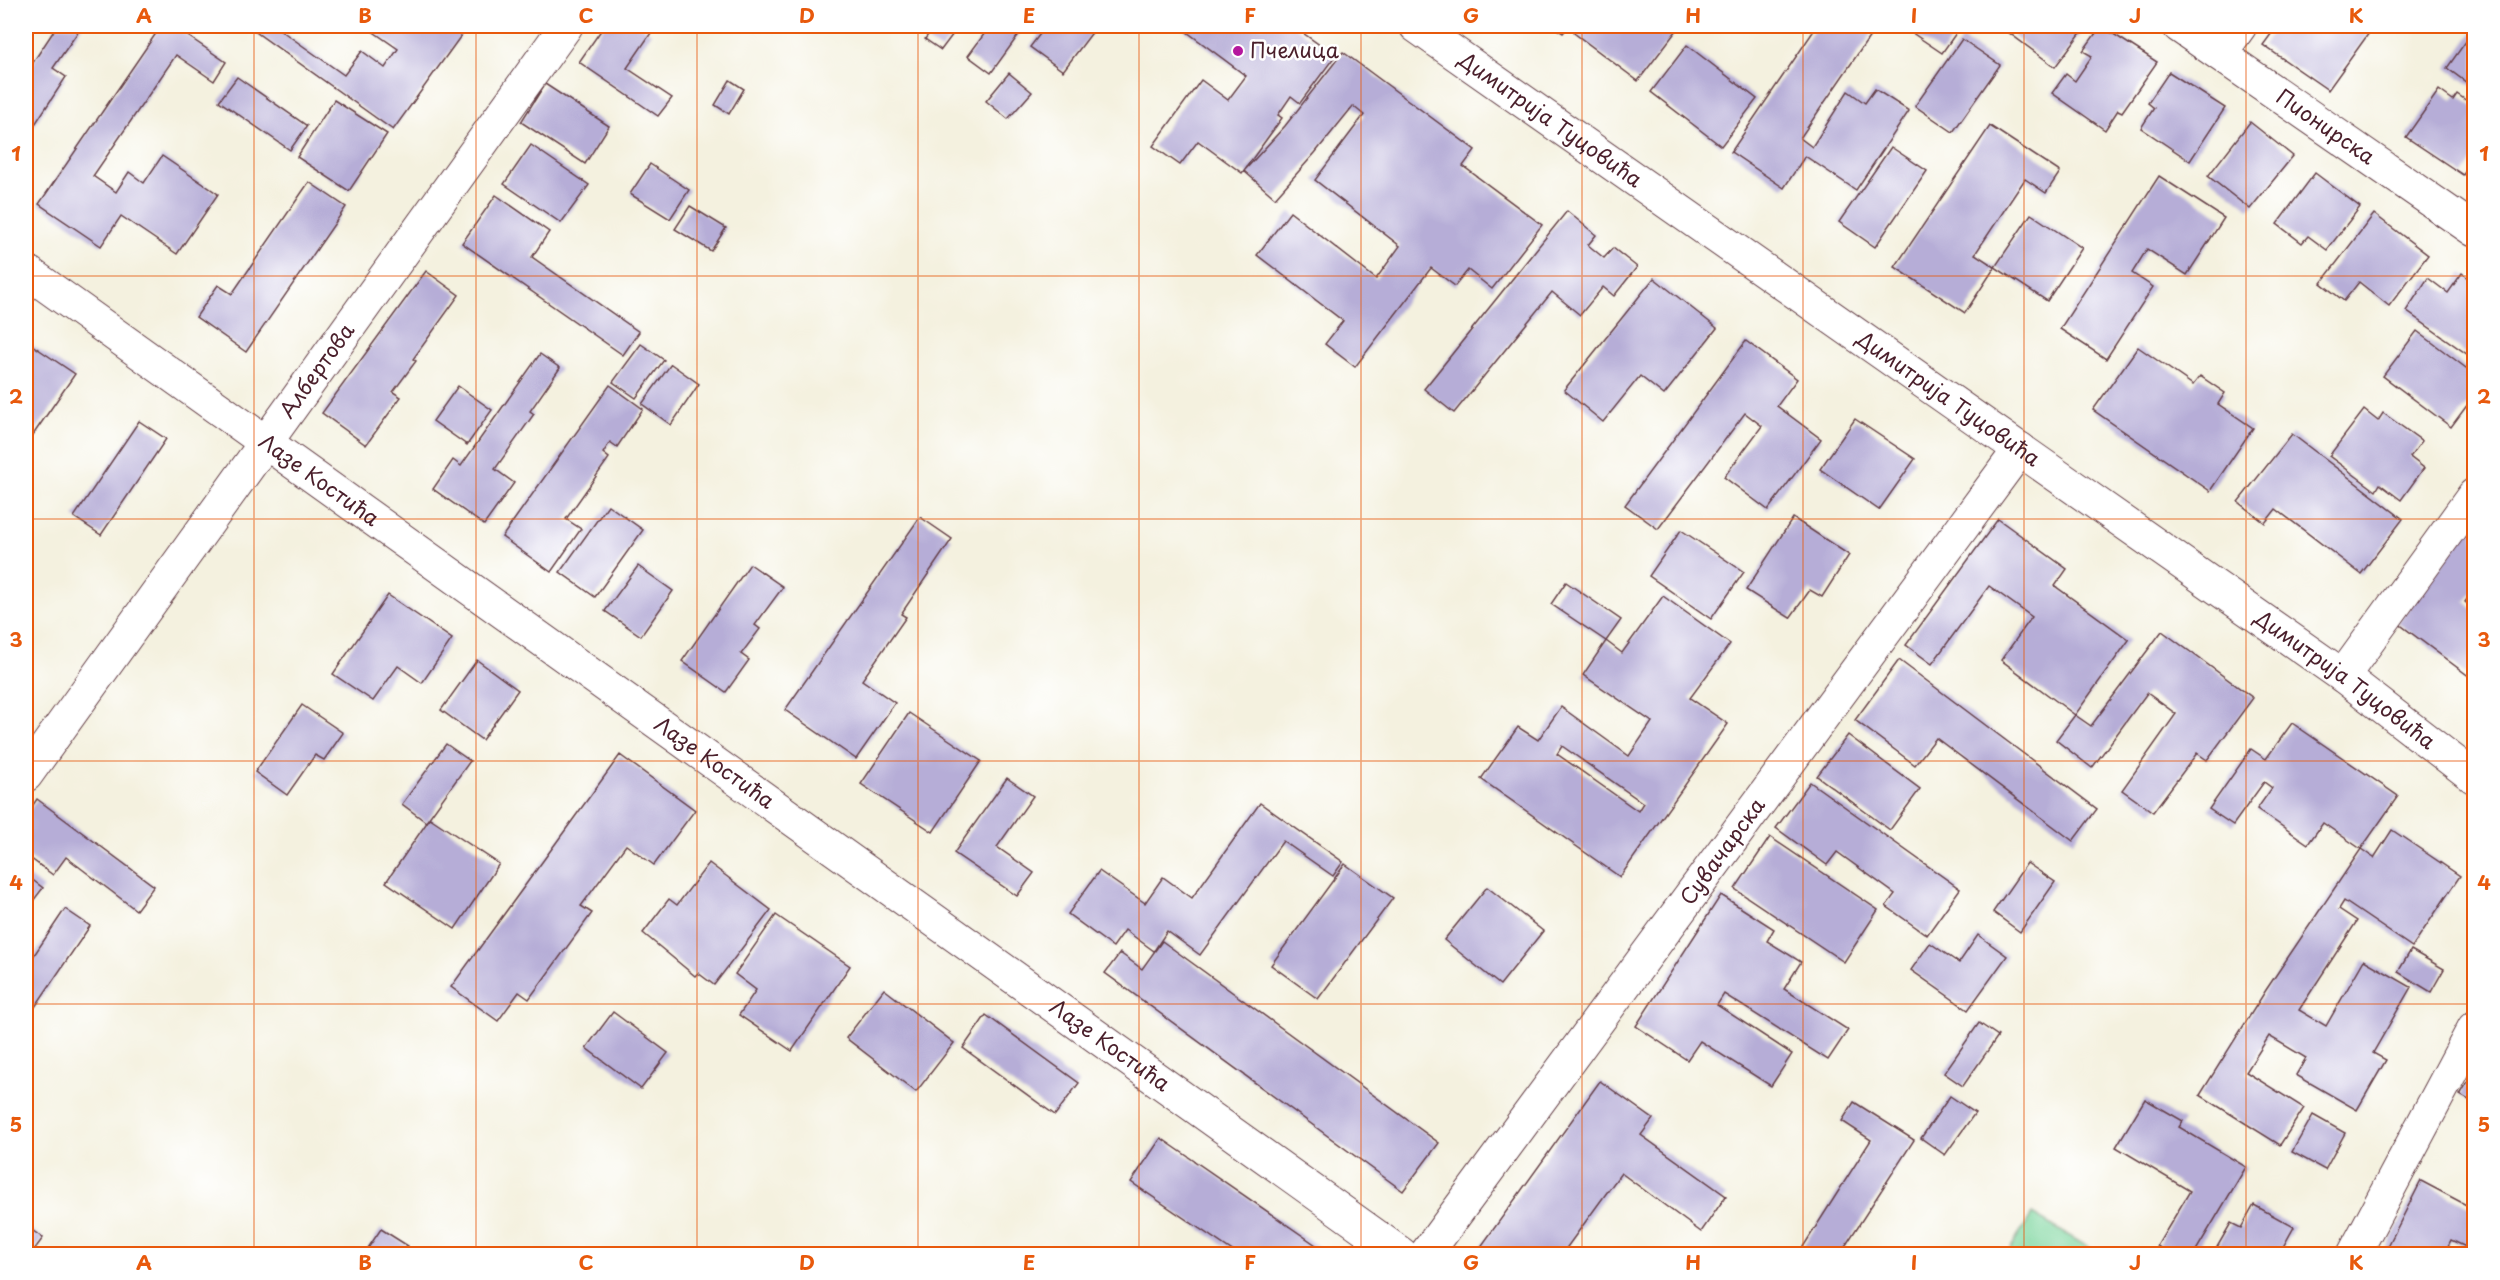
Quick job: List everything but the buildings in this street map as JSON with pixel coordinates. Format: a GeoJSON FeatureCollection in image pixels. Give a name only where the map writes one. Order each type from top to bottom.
{"type":"FeatureCollection","features":[{"type":"Feature","properties":{"kind":"street","name":"Албертова"},"geometry":{"type":"LineString","coordinates":[[26,775],[566,26]]}},
{"type":"Feature","properties":{"kind":"street","name":"Димитрија Туцовића"},"geometry":{"type":"LineString","coordinates":[[1416,26],[2343,676],[2475,777]]}},
{"type":"Feature","properties":{"kind":"street","name":"Пионирска"},"geometry":{"type":"LineString","coordinates":[[2179,26],[2475,230]]}},
{"type":"Feature","properties":{"kind":"street"},"geometry":{"type":"LineString","coordinates":[[2220,54],[2240,26]]}},
{"type":"Feature","properties":{"kind":"street","name":"Лазе Костића"},"geometry":{"type":"LineString","coordinates":[[26,271],[1401,1254]]}},
{"type":"Feature","properties":{"kind":"street","name":"Сувачарска"},"geometry":{"type":"LineString","coordinates":[[1426,1254],[2020,449]]}},
{"type":"Feature","properties":{"kind":"street"},"geometry":{"type":"LineString","coordinates":[[2343,676],[2475,495]]}},
{"type":"Feature","properties":{"kind":"street"},"geometry":{"type":"LineString","coordinates":[[2354,1254],[2475,1028]]}},
{"type":"Feature","properties":{"kind":"green space"},"geometry":{"type":"Polygon","coordinates":[[[2032,1214],[2100,1254],[2007,1254],[2032,1214]]]}},
{"type":"Feature","properties":{"kind":"place","name":"Пчелица"},"geometry":{"type":"Point","coordinates":[1238,51]}}]}
